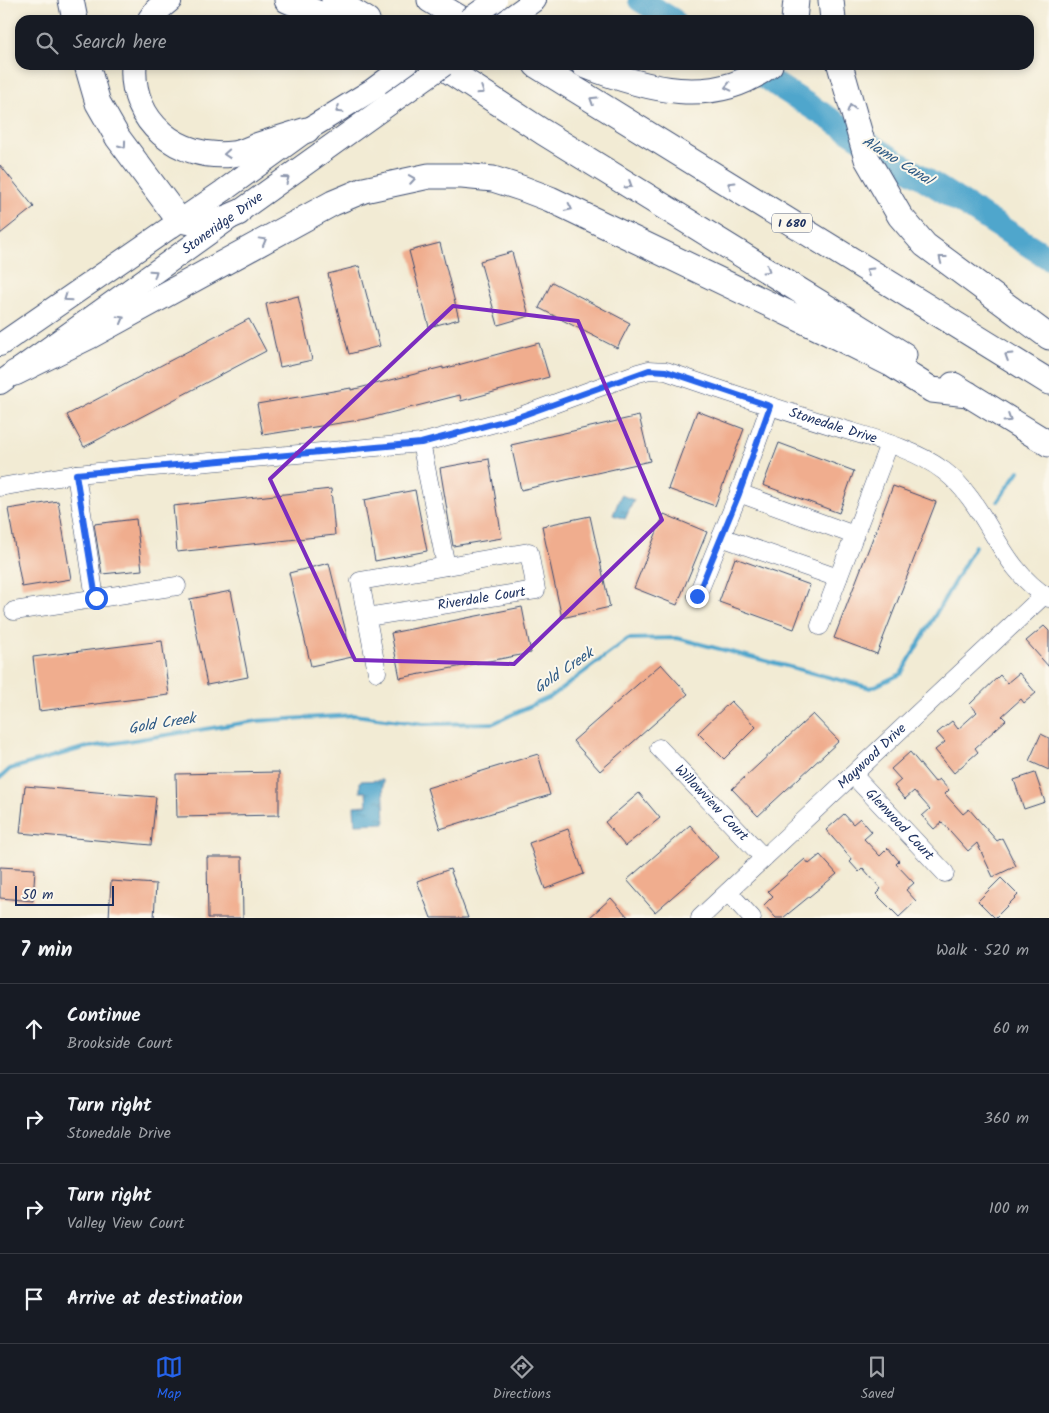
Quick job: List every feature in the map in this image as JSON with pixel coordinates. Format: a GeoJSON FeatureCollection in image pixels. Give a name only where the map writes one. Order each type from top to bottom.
{"type":"FeatureCollection","features":[{"type":"Feature","properties":{"kind":"highway"},"geometry":{"type":"LineString","coordinates":[[71,0],[74,15]]}},
{"type":"Feature","properties":{"kind":"highway"},"geometry":{"type":"LineString","coordinates":[[154,15],[169,0]]}},
{"type":"Feature","properties":{"kind":"highway"},"geometry":{"type":"LineString","coordinates":[[287,0],[322,15]]}},
{"type":"Feature","properties":{"kind":"highway"},"geometry":{"type":"LineString","coordinates":[[334,0],[358,15]]}},
{"type":"Feature","properties":{"kind":"highway"},"geometry":{"type":"LineString","coordinates":[[794,15],[796,0]]}},
{"type":"Feature","properties":{"kind":"highway"},"geometry":{"type":"LineString","coordinates":[[831,0],[832,15]]}},
{"type":"Feature","properties":{"kind":"highway"},"geometry":{"type":"LineString","coordinates":[[88,70],[98,103],[118,138],[179,220],[214,224],[238,214]]}},
{"type":"Feature","properties":{"kind":"highway"},"geometry":{"type":"LineString","coordinates":[[134,70],[138,97],[146,115],[157,130],[171,142],[191,152],[213,155],[236,154],[307,130]]}},
{"type":"Feature","properties":{"kind":"highway"},"geometry":{"type":"LineString","coordinates":[[448,70],[543,132],[1049,444]]}},
{"type":"Feature","properties":{"kind":"highway","name":"I 680"},"geometry":{"type":"LineString","coordinates":[[544,70],[1049,382]]}},
{"type":"Feature","properties":{"kind":"highway"},"geometry":{"type":"LineString","coordinates":[[598,70],[636,83],[666,89],[701,92],[731,87],[754,77],[763,70]]}},
{"type":"Feature","properties":{"kind":"highway"},"geometry":{"type":"LineString","coordinates":[[841,70],[867,159],[900,216],[925,245],[1049,337]]}},
{"type":"Feature","properties":{"kind":"highway"},"geometry":{"type":"LineString","coordinates":[[7,378],[90,336],[333,203],[364,190],[397,182],[429,176],[462,176],[494,179],[550,199],[891,364],[932,390],[968,394]]}},
{"type":"Feature","properties":{"kind":"main road"},"geometry":{"type":"LineString","coordinates":[[456,14],[496,0]]}},
{"type":"Feature","properties":{"kind":"main road"},"geometry":{"type":"LineString","coordinates":[[514,15],[535,0]]}},
{"type":"Feature","properties":{"kind":"main road","name":"Stoneridge Drive"},"geometry":{"type":"LineString","coordinates":[[0,345],[307,130],[372,90],[399,70]]}},
{"type":"Feature","properties":{"kind":"main road","name":"Stoneridge Drive"},"geometry":{"type":"LineString","coordinates":[[7,378],[437,70]]}},
{"type":"Feature","properties":{"kind":"street","name":"Stonedale Drive"},"geometry":{"type":"LineString","coordinates":[[0,487],[76,474],[421,443],[518,417],[649,370],[666,371],[889,444],[927,460],[944,471],[961,486],[976,506],[1006,559],[1046,597]]}},
{"type":"Feature","properties":{"kind":"street"},"geometry":{"type":"LineString","coordinates":[[697,596],[739,494],[770,406]]}},
{"type":"Feature","properties":{"kind":"street"},"geometry":{"type":"LineString","coordinates":[[421,443],[446,566]]}},
{"type":"Feature","properties":{"kind":"street"},"geometry":{"type":"LineString","coordinates":[[820,626],[889,444]]}},
{"type":"Feature","properties":{"kind":"street"},"geometry":{"type":"LineString","coordinates":[[76,474],[96,598]]}},
{"type":"Feature","properties":{"kind":"street"},"geometry":{"type":"LineString","coordinates":[[739,494],[854,535]]}},
{"type":"Feature","properties":{"kind":"street"},"geometry":{"type":"LineString","coordinates":[[721,537],[838,578]]}},
{"type":"Feature","properties":{"kind":"street","name":"Riverdale Court"},"geometry":{"type":"LineString","coordinates":[[366,618],[536,590],[529,552],[360,581],[366,618],[377,672]]}},
{"type":"Feature","properties":{"kind":"street"},"geometry":{"type":"LineString","coordinates":[[14,611],[177,586]]}},
{"type":"Feature","properties":{"kind":"street","name":"Maywood Drive"},"geometry":{"type":"LineString","coordinates":[[700,918],[1046,597]]}},
{"type":"Feature","properties":{"kind":"street","name":"Willowview Court"},"geometry":{"type":"LineString","coordinates":[[659,748],[764,858]]}},
{"type":"Feature","properties":{"kind":"street","name":"Glenwood Court"},"geometry":{"type":"LineString","coordinates":[[853,775],[945,873]]}},
{"type":"Feature","properties":{"kind":"street"},"geometry":{"type":"LineString","coordinates":[[728,892],[752,918]]}},
{"type":"Feature","properties":{"kind":"highlighted area"},"geometry":{"type":"Polygon","coordinates":[[[453,306],[578,321],[662,520],[514,664],[355,660],[270,479],[453,306]]]}},
{"type":"Feature","properties":{"kind":"water"},"geometry":{"type":"Polygon","coordinates":[[[621,495],[634,500],[625,519],[613,515],[621,495]]]}},
{"type":"Feature","properties":{"kind":"water"},"geometry":{"type":"Polygon","coordinates":[[[383,780],[385,823],[355,824],[354,806],[367,805],[366,792],[360,792],[360,781],[383,780]]]}},
{"type":"Feature","properties":{"kind":"building"},"geometry":{"type":"Polygon","coordinates":[[[0,165],[34,207],[0,234],[0,165]]]}},
{"type":"Feature","properties":{"kind":"building"},"geometry":{"type":"Polygon","coordinates":[[[440,243],[459,319],[429,327],[409,251],[440,243]]]}},
{"type":"Feature","properties":{"kind":"building"},"geometry":{"type":"Polygon","coordinates":[[[512,252],[529,316],[498,325],[480,261],[512,252]]]}},
{"type":"Feature","properties":{"kind":"building"},"geometry":{"type":"Polygon","coordinates":[[[359,266],[380,346],[349,354],[328,274],[359,266]]]}},
{"type":"Feature","properties":{"kind":"building"},"geometry":{"type":"Polygon","coordinates":[[[552,282],[630,323],[617,348],[539,308],[552,282]]]}},
{"type":"Feature","properties":{"kind":"building"},"geometry":{"type":"Polygon","coordinates":[[[298,296],[312,360],[280,367],[266,304],[298,296]]]}},
{"type":"Feature","properties":{"kind":"building"},"geometry":{"type":"Polygon","coordinates":[[[249,319],[266,351],[84,447],[67,415],[249,319]]]}},
{"type":"Feature","properties":{"kind":"building"},"geometry":{"type":"Polygon","coordinates":[[[539,343],[549,377],[461,401],[460,395],[366,419],[263,435],[257,404],[351,388],[351,390],[443,367],[443,369],[539,343]]]}},
{"type":"Feature","properties":{"kind":"building"},"geometry":{"type":"Polygon","coordinates":[[[697,411],[744,429],[715,506],[668,489],[697,411]]]}},
{"type":"Feature","properties":{"kind":"building"},"geometry":{"type":"Polygon","coordinates":[[[639,416],[650,461],[521,490],[511,445],[639,416]]]}},
{"type":"Feature","properties":{"kind":"building"},"geometry":{"type":"Polygon","coordinates":[[[779,443],[854,471],[839,513],[763,485],[779,443]]]}},
{"type":"Feature","properties":{"kind":"building"},"geometry":{"type":"Polygon","coordinates":[[[489,459],[502,538],[453,546],[440,468],[489,459]]]}},
{"type":"Feature","properties":{"kind":"building"},"geometry":{"type":"Polygon","coordinates":[[[893,486],[936,502],[877,654],[834,638],[893,486]]]}},
{"type":"Feature","properties":{"kind":"building"},"geometry":{"type":"Polygon","coordinates":[[[331,489],[335,535],[177,552],[173,506],[331,489]]]}},
{"type":"Feature","properties":{"kind":"building"},"geometry":{"type":"Polygon","coordinates":[[[415,490],[427,551],[375,561],[364,500],[415,490]]]}},
{"type":"Feature","properties":{"kind":"building"},"geometry":{"type":"Polygon","coordinates":[[[58,501],[71,579],[22,587],[8,509],[58,501]]]}},
{"type":"Feature","properties":{"kind":"building"},"geometry":{"type":"Polygon","coordinates":[[[664,514],[707,532],[677,605],[634,588],[664,514]]]}},
{"type":"Feature","properties":{"kind":"building"},"geometry":{"type":"Polygon","coordinates":[[[590,516],[610,607],[562,618],[542,526],[590,516]]]}},
{"type":"Feature","properties":{"kind":"building"},"geometry":{"type":"Polygon","coordinates":[[[136,519],[142,570],[102,574],[94,524],[136,519]]]}},
{"type":"Feature","properties":{"kind":"building"},"geometry":{"type":"Polygon","coordinates":[[[735,558],[810,585],[794,629],[719,602],[735,558]]]}},
{"type":"Feature","properties":{"kind":"building"},"geometry":{"type":"Polygon","coordinates":[[[329,563],[352,657],[311,666],[289,573],[329,563]]]}},
{"type":"Feature","properties":{"kind":"building"},"geometry":{"type":"Polygon","coordinates":[[[231,591],[248,677],[207,685],[190,599],[231,591]]]}},
{"type":"Feature","properties":{"kind":"building"},"geometry":{"type":"Polygon","coordinates":[[[522,607],[531,653],[400,678],[391,633],[522,607]]]}},
{"type":"Feature","properties":{"kind":"building"},"geometry":{"type":"Polygon","coordinates":[[[1044,626],[1049,631],[1049,667],[1026,641],[1044,626]]]}},
{"type":"Feature","properties":{"kind":"building"},"geometry":{"type":"Polygon","coordinates":[[[162,641],[169,695],[39,711],[33,657],[162,641]]]}},
{"type":"Feature","properties":{"kind":"building"},"geometry":{"type":"Polygon","coordinates":[[[661,664],[688,694],[600,771],[573,741],[661,664]]]}},
{"type":"Feature","properties":{"kind":"building"},"geometry":{"type":"Polygon","coordinates":[[[1019,673],[1036,693],[1024,703],[1021,699],[1002,716],[1006,720],[975,748],[978,752],[954,773],[935,750],[945,742],[937,733],[952,721],[958,729],[977,712],[970,704],[1000,675],[1007,683],[1019,673]]]}},
{"type":"Feature","properties":{"kind":"building"},"geometry":{"type":"Polygon","coordinates":[[[731,701],[756,727],[724,759],[698,733],[731,701]]]}},
{"type":"Feature","properties":{"kind":"building"},"geometry":{"type":"Polygon","coordinates":[[[813,714],[839,741],[758,816],[732,789],[813,714]]]}},
{"type":"Feature","properties":{"kind":"building"},"geometry":{"type":"Polygon","coordinates":[[[1041,734],[1049,738],[1049,770],[1029,761],[1041,734]]]}},
{"type":"Feature","properties":{"kind":"building"},"geometry":{"type":"Polygon","coordinates":[[[910,752],[935,782],[939,779],[949,790],[945,794],[963,814],[969,809],[997,841],[1002,838],[1016,866],[993,877],[977,843],[968,851],[942,822],[934,829],[922,816],[930,809],[914,791],[905,799],[894,786],[901,780],[891,769],[910,752]]]}},
{"type":"Feature","properties":{"kind":"building"},"geometry":{"type":"Polygon","coordinates":[[[538,754],[550,795],[440,829],[427,788],[538,754]]]}},
{"type":"Feature","properties":{"kind":"building"},"geometry":{"type":"Polygon","coordinates":[[[279,772],[279,815],[177,817],[176,774],[279,772]]]}},
{"type":"Feature","properties":{"kind":"building"},"geometry":{"type":"Polygon","coordinates":[[[1035,773],[1045,802],[1024,809],[1014,780],[1035,773]]]}},
{"type":"Feature","properties":{"kind":"building"},"geometry":{"type":"Polygon","coordinates":[[[25,786],[156,797],[151,845],[20,833],[25,786]]]}},
{"type":"Feature","properties":{"kind":"building"},"geometry":{"type":"Polygon","coordinates":[[[639,793],[660,818],[625,846],[605,822],[639,793]]]}},
{"type":"Feature","properties":{"kind":"building"},"geometry":{"type":"Polygon","coordinates":[[[844,814],[853,824],[860,818],[872,832],[864,839],[880,856],[888,848],[899,861],[896,864],[914,883],[906,890],[916,901],[899,917],[876,894],[881,889],[863,868],[859,872],[850,862],[852,860],[826,830],[844,814]]]}},
{"type":"Feature","properties":{"kind":"building"},"geometry":{"type":"Polygon","coordinates":[[[690,825],[718,857],[655,912],[627,880],[690,825]]]}},
{"type":"Feature","properties":{"kind":"building"},"geometry":{"type":"Polygon","coordinates":[[[568,829],[584,874],[545,889],[529,843],[568,829]]]}},
{"type":"Feature","properties":{"kind":"building"},"geometry":{"type":"Polygon","coordinates":[[[820,855],[837,874],[783,918],[776,918],[764,905],[773,896],[768,891],[805,859],[809,864],[820,855]]]}},
{"type":"Feature","properties":{"kind":"building"},"geometry":{"type":"Polygon","coordinates":[[[207,857],[242,857],[243,918],[208,918],[207,857]]]}},
{"type":"Feature","properties":{"kind":"building"},"geometry":{"type":"Polygon","coordinates":[[[0,867],[35,869],[33,901],[0,898],[0,867]]]}},
{"type":"Feature","properties":{"kind":"building"},"geometry":{"type":"Polygon","coordinates":[[[450,869],[468,918],[431,918],[417,881],[450,869]]]}},
{"type":"Feature","properties":{"kind":"building"},"geometry":{"type":"Polygon","coordinates":[[[1001,878],[1018,895],[995,918],[978,901],[1001,878]]]}},
{"type":"Feature","properties":{"kind":"building"},"geometry":{"type":"Polygon","coordinates":[[[111,881],[156,884],[154,918],[109,918],[111,881]]]}},
{"type":"Feature","properties":{"kind":"building"},"geometry":{"type":"Polygon","coordinates":[[[611,898],[629,918],[589,918],[611,898]]]}},
{"type":"Feature","properties":{"kind":"waterway","name":"Alamo Canal"},"geometry":{"type":"LineString","coordinates":[[640,0],[665,15]]}},
{"type":"Feature","properties":{"kind":"waterway","name":"Alamo Canal"},"geometry":{"type":"LineString","coordinates":[[753,70],[1049,258]]}},
{"type":"Feature","properties":{"kind":"waterway","name":"Gold Creek"},"geometry":{"type":"LineString","coordinates":[[998,501],[1019,471]]}},
{"type":"Feature","properties":{"kind":"waterway","name":"Gold Creek"},"geometry":{"type":"LineString","coordinates":[[0,778],[10,769],[83,748],[256,721],[354,715],[423,724],[494,723],[552,696],[628,639],[677,638],[871,688],[901,674],[975,546]]}},
{"type":"Feature","properties":{"kind":"route"},"geometry":{"type":"LineString","coordinates":[[96,598],[76,474],[421,443],[518,417],[649,370],[666,371],[770,406],[739,494],[697,596]]}}]}
